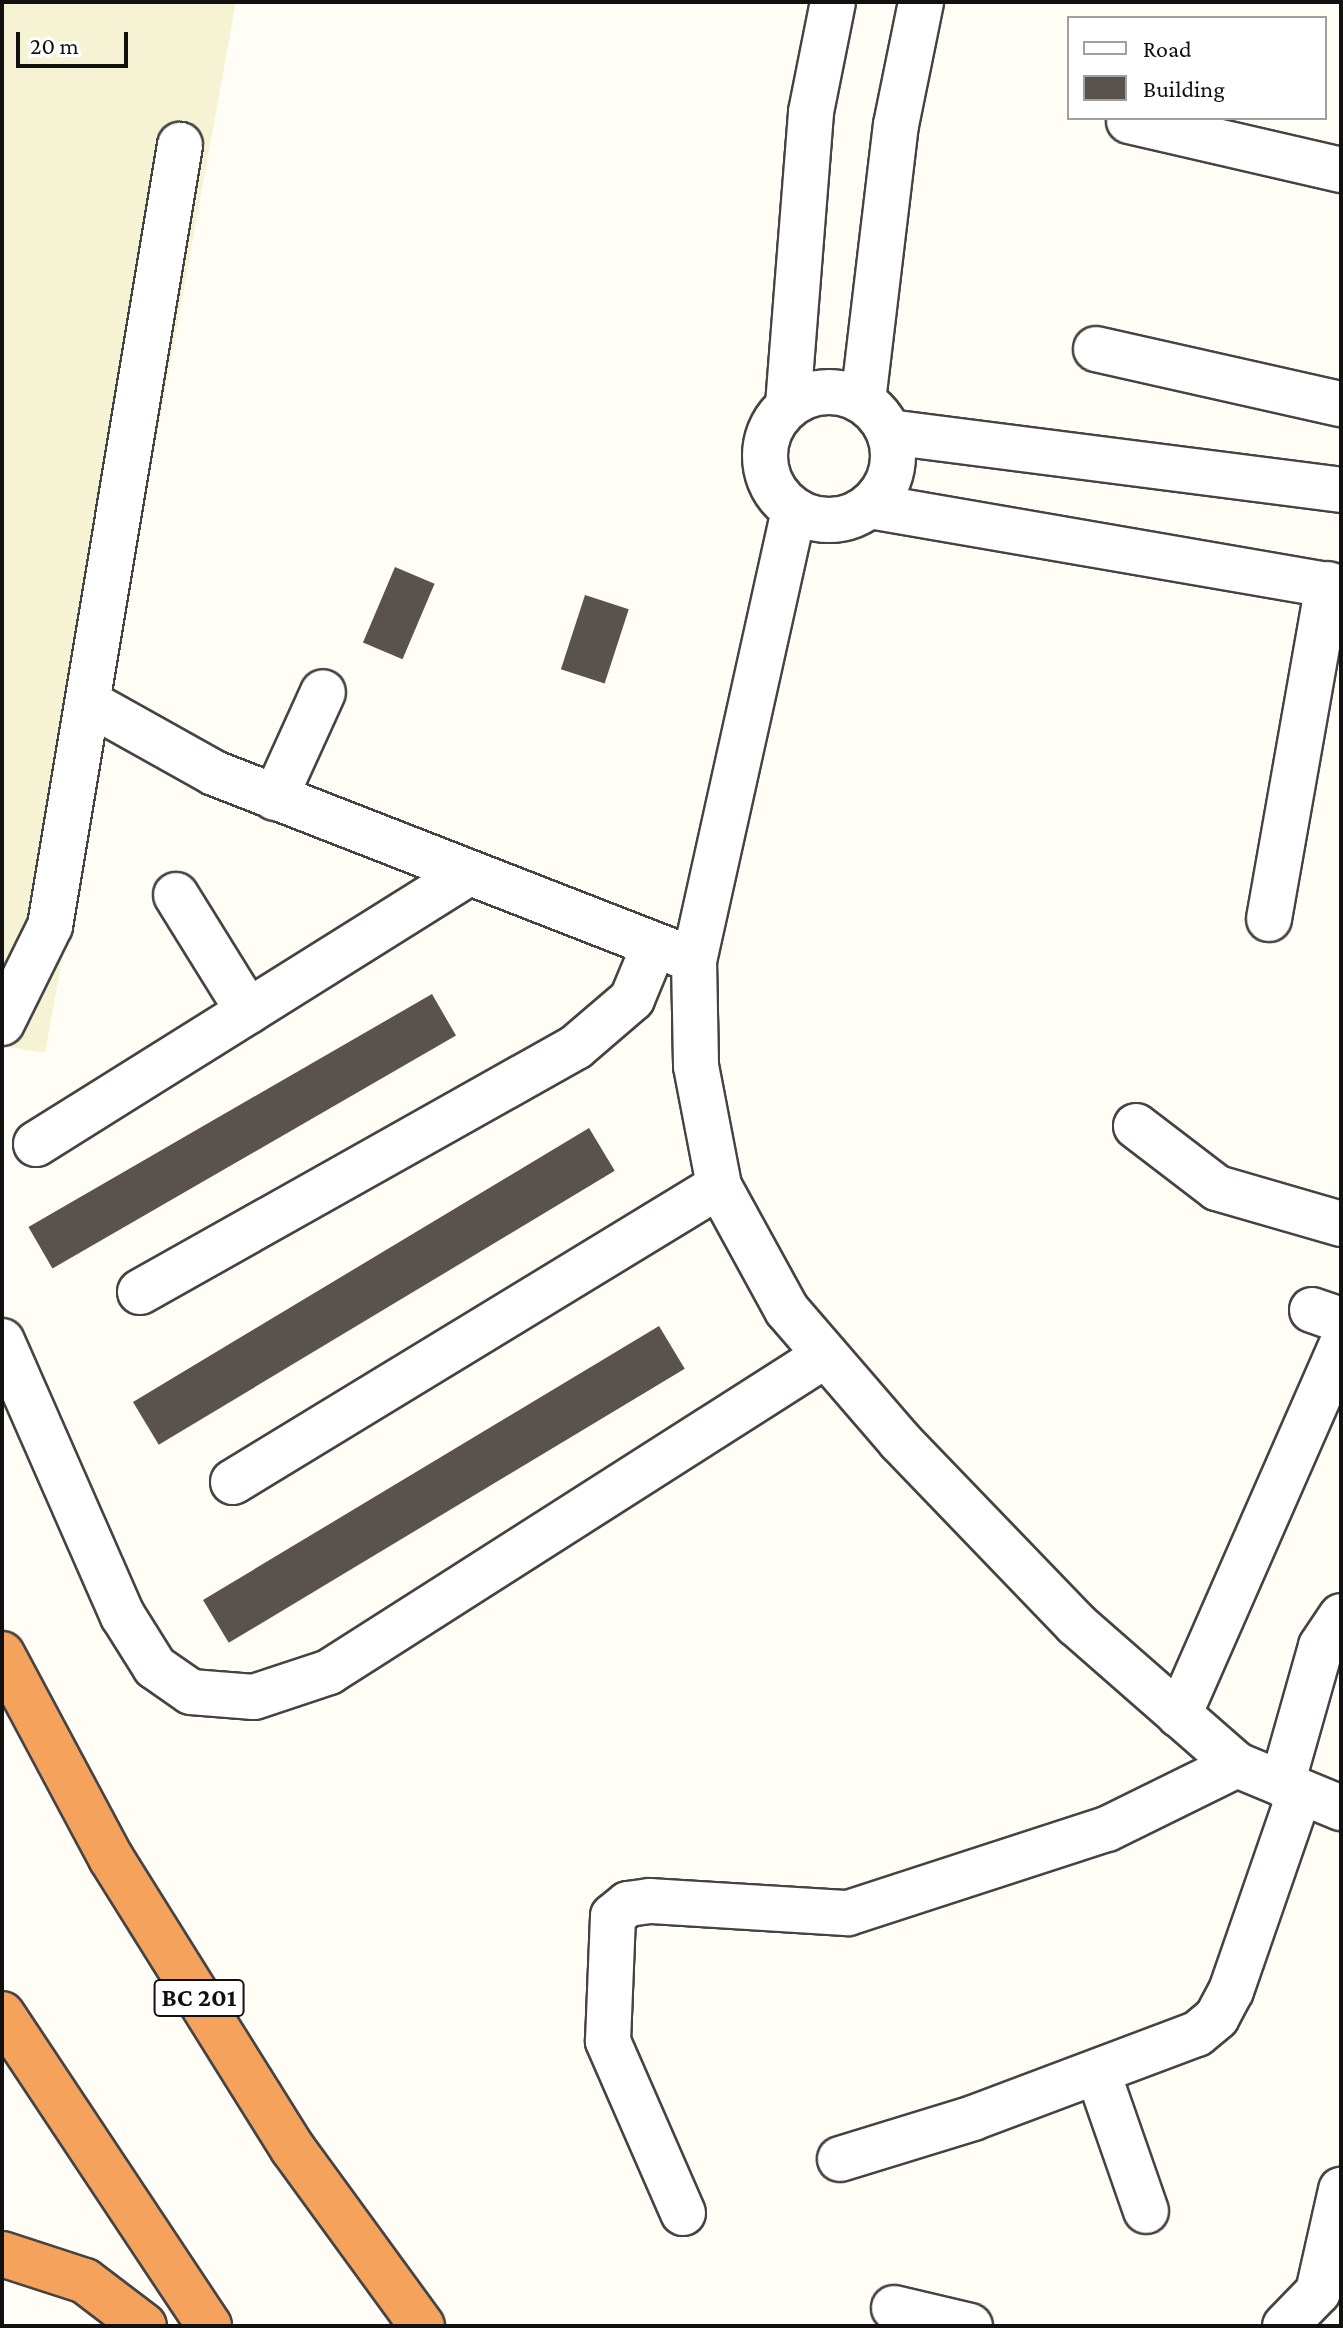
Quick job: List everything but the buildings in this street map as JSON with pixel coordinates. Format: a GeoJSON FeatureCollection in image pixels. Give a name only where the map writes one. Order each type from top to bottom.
{"type":"FeatureCollection","features":[{"type":"Feature","properties":{"kind":"highway","name":"BC 201"},"geometry":{"type":"LineString","coordinates":[[2,1654],[111,1858],[243,2069],[422,2326]]}},
{"type":"Feature","properties":{"kind":"highway"},"geometry":{"type":"LineString","coordinates":[[2,2014],[209,2326]]}},
{"type":"Feature","properties":{"kind":"highway"},"geometry":{"type":"LineString","coordinates":[[2,2254],[85,2281],[144,2326]]}},
{"type":"Feature","properties":{"kind":"street"},"geometry":{"type":"LineString","coordinates":[[833,2],[811,112],[788,405],[770,430],[764,459],[768,479],[794,510],[833,521],[870,506],[1334,586],[1269,919]]}},
{"type":"Feature","properties":{"kind":"street"},"geometry":{"type":"LineString","coordinates":[[870,506],[891,472],[876,416],[896,125],[921,2]]}},
{"type":"Feature","properties":{"kind":"street"},"geometry":{"type":"LineString","coordinates":[[1129,121],[1341,170]]}},
{"type":"Feature","properties":{"kind":"street"},"geometry":{"type":"LineString","coordinates":[[2,1023],[50,926],[180,145]]}},
{"type":"Feature","properties":{"kind":"street"},"geometry":{"type":"LineString","coordinates":[[1096,349],[1341,404]]}},
{"type":"Feature","properties":{"kind":"street"},"geometry":{"type":"LineString","coordinates":[[788,405],[825,391],[876,416],[1341,490]]}},
{"type":"Feature","properties":{"kind":"street"},"geometry":{"type":"LineString","coordinates":[[794,510],[674,953],[719,1186],[754,1260],[826,1355],[986,1534],[1179,1715],[1237,1765],[1341,1808]]}},
{"type":"Feature","properties":{"kind":"street"},"geometry":{"type":"LineString","coordinates":[[275,798],[323,692]]}},
{"type":"Feature","properties":{"kind":"street"},"geometry":{"type":"LineString","coordinates":[[89,703],[214,773],[674,953]]}},
{"type":"Feature","properties":{"kind":"street"},"geometry":{"type":"LineString","coordinates":[[36,1144],[469,873]]}},
{"type":"Feature","properties":{"kind":"street"},"geometry":{"type":"LineString","coordinates":[[176,895],[248,1011]]}},
{"type":"Feature","properties":{"kind":"street"},"geometry":{"type":"LineString","coordinates":[[140,1292],[576,1047],[632,999],[674,953]]}},
{"type":"Feature","properties":{"kind":"street"},"geometry":{"type":"LineString","coordinates":[[1136,1126],[1217,1188],[1341,1224]]}},
{"type":"Feature","properties":{"kind":"street"},"geometry":{"type":"LineString","coordinates":[[233,1482],[719,1186]]}},
{"type":"Feature","properties":{"kind":"street"},"geometry":{"type":"LineString","coordinates":[[2,1341],[123,1616],[155,1667],[191,1692],[254,1697],[329,1672],[826,1355]]}},
{"type":"Feature","properties":{"kind":"street"},"geometry":{"type":"LineString","coordinates":[[1179,1715],[1341,1346]]}},
{"type":"Feature","properties":{"kind":"street"},"geometry":{"type":"LineString","coordinates":[[840,2159],[1171,2046],[1217,2017],[1291,1788],[1321,1646],[1341,1616]]}},
{"type":"Feature","properties":{"kind":"street"},"geometry":{"type":"LineString","coordinates":[[683,2213],[608,2041],[613,1916],[628,1904],[650,1901],[848,1913],[1107,1829],[1237,1765]]}},
{"type":"Feature","properties":{"kind":"street"},"geometry":{"type":"LineString","coordinates":[[1098,2073],[1146,2211]]}},
{"type":"Feature","properties":{"kind":"street"},"geometry":{"type":"LineString","coordinates":[[1285,2326],[1318,2292],[1329,2266],[1341,2190]]}},
{"type":"Feature","properties":{"kind":"street"},"geometry":{"type":"LineString","coordinates":[[894,2308],[970,2326]]}},
{"type":"Feature","properties":{"kind":"shaded area"},"geometry":{"type":"Polygon","coordinates":[[[2,2],[236,2],[45,1053],[2,1046],[2,2]]]}}]}
